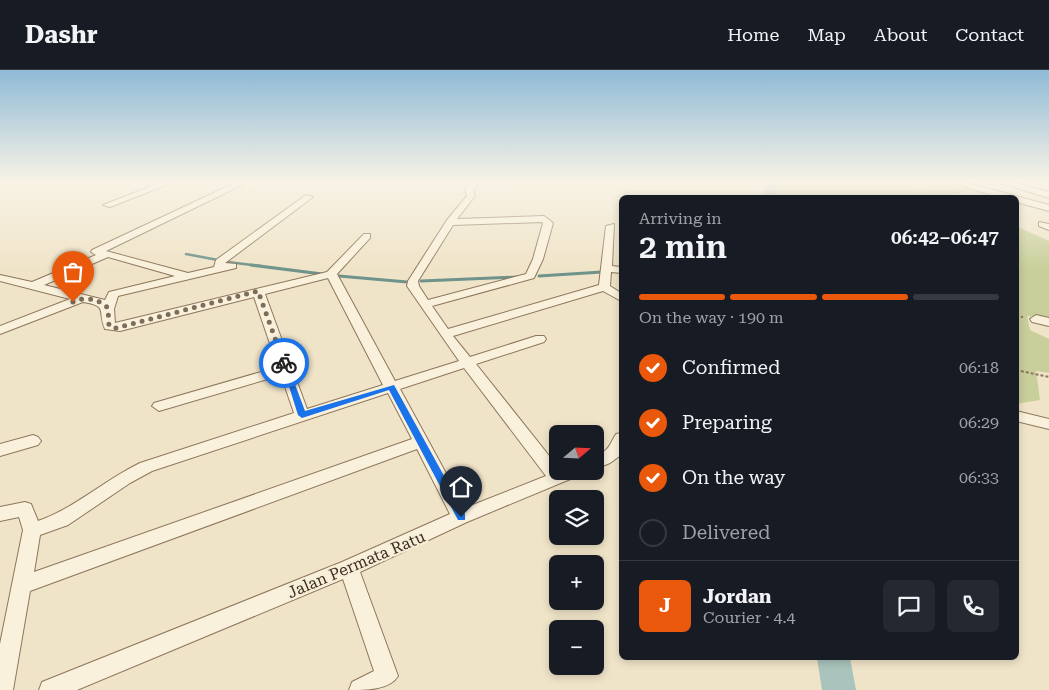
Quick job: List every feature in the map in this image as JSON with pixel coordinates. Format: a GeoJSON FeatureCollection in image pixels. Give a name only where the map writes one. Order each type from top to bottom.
{"type":"FeatureCollection","features":[{"type":"Feature","properties":{"kind":"street"},"geometry":{"type":"LineString","coordinates":[[183,211],[96,252],[188,276]]}},
{"type":"Feature","properties":{"kind":"street"},"geometry":{"type":"LineString","coordinates":[[219,269],[220,262],[290,211]]}},
{"type":"Feature","properties":{"kind":"street"},"geometry":{"type":"LineString","coordinates":[[459,211],[413,281],[415,292],[549,469]]}},
{"type":"Feature","properties":{"kind":"street"},"geometry":{"type":"LineString","coordinates":[[425,304],[530,276],[538,259],[548,223],[544,219],[450,222]]}},
{"type":"Feature","properties":{"kind":"street"},"geometry":{"type":"LineString","coordinates":[[604,287],[608,269],[611,226]]}},
{"type":"Feature","properties":{"kind":"street"},"geometry":{"type":"LineString","coordinates":[[232,266],[113,294],[108,308],[109,326],[116,328],[331,274],[367,236]]}},
{"type":"Feature","properties":{"kind":"street"},"geometry":{"type":"LineString","coordinates":[[32,286],[106,254]]}},
{"type":"Feature","properties":{"kind":"street"},"geometry":{"type":"LineString","coordinates":[[608,269],[619,270]]}},
{"type":"Feature","properties":{"kind":"street"},"geometry":{"type":"LineString","coordinates":[[331,274],[461,517]]}},
{"type":"Feature","properties":{"kind":"street"},"geometry":{"type":"LineString","coordinates":[[0,278],[100,301],[108,308]]}},
{"type":"Feature","properties":{"kind":"street"},"geometry":{"type":"LineString","coordinates":[[445,334],[604,287],[619,297]]}},
{"type":"Feature","properties":{"kind":"street"},"geometry":{"type":"LineString","coordinates":[[258,291],[302,415]]}},
{"type":"Feature","properties":{"kind":"street"},"geometry":{"type":"LineString","coordinates":[[0,330],[82,298]]}},
{"type":"Feature","properties":{"kind":"street"},"geometry":{"type":"LineString","coordinates":[[1036,319],[1049,322]]}},
{"type":"Feature","properties":{"kind":"street"},"geometry":{"type":"LineString","coordinates":[[32,530],[62,520],[124,478],[146,467],[540,339]]}},
{"type":"Feature","properties":{"kind":"street"},"geometry":{"type":"LineString","coordinates":[[159,406],[286,369]]}},
{"type":"Feature","properties":{"kind":"street"},"geometry":{"type":"LineString","coordinates":[[1019,417],[1049,424]]}},
{"type":"Feature","properties":{"kind":"street"},"geometry":{"type":"LineString","coordinates":[[0,450],[33,441]]}},
{"type":"Feature","properties":{"kind":"street"},"geometry":{"type":"LineString","coordinates":[[20,586],[421,442]]}},
{"type":"Feature","properties":{"kind":"street"},"geometry":{"type":"LineString","coordinates":[[604,460],[618,450],[619,446]]}},
{"type":"Feature","properties":{"kind":"street","name":"Jalan Permata Ratu"},"geometry":{"type":"LineString","coordinates":[[50,690],[349,568],[461,517],[551,480]]}},
{"type":"Feature","properties":{"kind":"street"},"geometry":{"type":"LineString","coordinates":[[0,514],[25,509],[32,530],[2,690]]}},
{"type":"Feature","properties":{"kind":"street"},"geometry":{"type":"LineString","coordinates":[[349,568],[387,676],[360,690]]}},
{"type":"Feature","properties":{"kind":"path"},"geometry":{"type":"LineString","coordinates":[[1019,371],[1049,377]]}},
{"type":"Feature","properties":{"kind":"green space"},"geometry":{"type":"Polygon","coordinates":[[[1019,227],[1049,241],[1049,319],[1027,316],[1030,330],[1049,339],[1049,373],[1036,371],[1040,400],[1019,404],[1019,227]]]}},
{"type":"Feature","properties":{"kind":"waterway"},"geometry":{"type":"LineString","coordinates":[[186,254],[218,260]]}},
{"type":"Feature","properties":{"kind":"waterway"},"geometry":{"type":"LineString","coordinates":[[228,262],[261,266]]}},
{"type":"Feature","properties":{"kind":"waterway"},"geometry":{"type":"LineString","coordinates":[[251,265],[322,274]]}},
{"type":"Feature","properties":{"kind":"waterway"},"geometry":{"type":"LineString","coordinates":[[539,276],[602,272]]}},
{"type":"Feature","properties":{"kind":"waterway"},"geometry":{"type":"LineString","coordinates":[[339,276],[407,282]]}},
{"type":"Feature","properties":{"kind":"waterway"},"geometry":{"type":"LineString","coordinates":[[421,281],[518,277]]}},
{"type":"Feature","properties":{"kind":"waterway"},"geometry":{"type":"LineString","coordinates":[[834,660],[839,690]]}},
{"type":"Feature","properties":{"kind":"way so far"},"geometry":{"type":"LineString","coordinates":[[73,302],[82,298],[100,301],[108,308],[109,326],[116,328],[258,291],[284,363]]}},
{"type":"Feature","properties":{"kind":"route"},"geometry":{"type":"LineString","coordinates":[[284,363],[302,415],[391,387],[461,517]]}}]}
